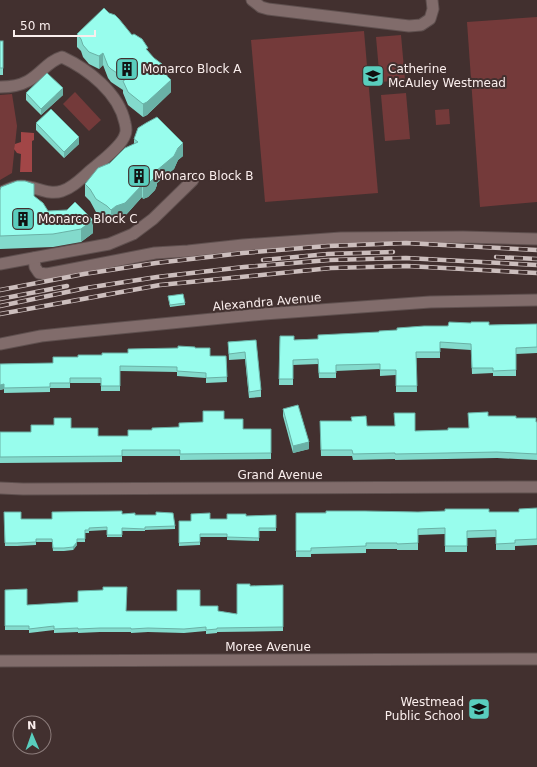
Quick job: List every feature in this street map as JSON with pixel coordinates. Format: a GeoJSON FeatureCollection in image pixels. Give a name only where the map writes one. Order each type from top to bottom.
{"type":"FeatureCollection","features":[{"type":"Feature","properties":{"kind":"street"},"geometry":{"type":"LineString","coordinates":[[252,0],[268,10],[408,26],[421,25],[430,19],[433,9],[432,0]]}},
{"type":"Feature","properties":{"kind":"street"},"geometry":{"type":"LineString","coordinates":[[0,87],[13,87],[28,81],[53,60],[62,57],[72,61],[90,74],[113,97],[123,116],[126,130],[123,140],[70,188],[55,193],[21,186],[0,193]]}},
{"type":"Feature","properties":{"kind":"street"},"geometry":{"type":"LineString","coordinates":[[0,264],[109,244],[133,234],[153,219],[193,180]]}},
{"type":"Feature","properties":{"kind":"street"},"geometry":{"type":"LineString","coordinates":[[34,258],[35,267],[39,273],[47,274],[155,253],[243,245],[341,238],[463,237],[537,239]]}},
{"type":"Feature","properties":{"kind":"street","name":"Alexandra Avenue"},"geometry":{"type":"LineString","coordinates":[[0,344],[72,332],[264,314],[430,302],[537,300]]}},
{"type":"Feature","properties":{"kind":"street","name":"Grand Avenue"},"geometry":{"type":"LineString","coordinates":[[0,488],[537,487]]}},
{"type":"Feature","properties":{"kind":"street","name":"Grand Avenue"},"geometry":{"type":"LineString","coordinates":[[0,494],[23,489]]}},
{"type":"Feature","properties":{"kind":"street","name":"Moree Avenue"},"geometry":{"type":"LineString","coordinates":[[0,661],[537,659]]}},
{"type":"Feature","properties":{"kind":"shaded area"},"geometry":{"type":"Polygon","coordinates":[[[537,17],[537,202],[480,207],[467,22],[537,17]]]}},
{"type":"Feature","properties":{"kind":"shaded area"},"geometry":{"type":"Polygon","coordinates":[[[364,31],[378,193],[265,202],[251,40],[364,31]]]}},
{"type":"Feature","properties":{"kind":"shaded area"},"geometry":{"type":"Polygon","coordinates":[[[401,35],[405,80],[380,82],[376,37],[401,35]]]}},
{"type":"Feature","properties":{"kind":"shaded area"},"geometry":{"type":"Polygon","coordinates":[[[75,92],[101,120],[89,131],[63,104],[75,92]]]}},
{"type":"Feature","properties":{"kind":"shaded area"},"geometry":{"type":"Polygon","coordinates":[[[406,93],[410,139],[385,141],[381,95],[406,93]]]}},
{"type":"Feature","properties":{"kind":"shaded area"},"geometry":{"type":"Polygon","coordinates":[[[12,94],[17,126],[12,173],[0,180],[0,95],[12,94]]]}},
{"type":"Feature","properties":{"kind":"shaded area"},"geometry":{"type":"Polygon","coordinates":[[[449,109],[450,124],[436,125],[435,110],[449,109]]]}},
{"type":"Feature","properties":{"kind":"shaded area"},"geometry":{"type":"Polygon","coordinates":[[[21,132],[34,133],[34,140],[32,141],[32,172],[20,172],[21,154],[17,153],[14,149],[15,144],[21,142],[21,132]]]}},
{"type":"Feature","properties":{"kind":"building","name":"Monarco Block A"},"geometry":{"type":"Polygon","coordinates":[[[104,8],[109,13],[115,15],[132,35],[134,34],[142,39],[148,48],[146,49],[162,64],[167,76],[171,80],[143,104],[128,92],[123,81],[126,79],[108,66],[103,53],[99,56],[89,52],[77,34],[104,8]]]}},
{"type":"Feature","properties":{"kind":"building"},"geometry":{"type":"Polygon","coordinates":[[[0,41],[3,41],[3,68],[0,68],[0,41]]]}},
{"type":"Feature","properties":{"kind":"building"},"geometry":{"type":"Polygon","coordinates":[[[47,73],[63,88],[41,109],[26,93],[47,73]]]}},
{"type":"Feature","properties":{"kind":"building"},"geometry":{"type":"Polygon","coordinates":[[[51,109],[79,137],[64,152],[36,123],[51,109]]]}},
{"type":"Feature","properties":{"kind":"building","name":"Monarco Block B"},"geometry":{"type":"Polygon","coordinates":[[[157,117],[183,143],[178,148],[174,156],[156,171],[157,173],[155,177],[148,184],[143,187],[142,185],[125,203],[116,206],[111,210],[96,199],[85,184],[98,168],[110,163],[125,148],[138,142],[134,139],[138,128],[157,117]]]}},
{"type":"Feature","properties":{"kind":"building","name":"Monarco Block C"},"geometry":{"type":"Polygon","coordinates":[[[17,181],[25,181],[34,184],[34,196],[43,203],[48,211],[67,210],[75,202],[93,220],[81,229],[53,234],[0,236],[0,190],[1,187],[17,181]]]}},
{"type":"Feature","properties":{"kind":"building"},"geometry":{"type":"Polygon","coordinates":[[[183,294],[185,303],[170,305],[168,296],[183,294]]]}},
{"type":"Feature","properties":{"kind":"building"},"geometry":{"type":"Polygon","coordinates":[[[449,322],[489,322],[489,325],[537,324],[537,347],[516,348],[516,370],[493,371],[493,368],[472,368],[471,344],[440,342],[440,352],[416,352],[417,386],[396,386],[396,370],[380,370],[380,364],[336,365],[336,373],[319,373],[318,359],[293,360],[293,379],[279,379],[280,336],[294,336],[294,340],[318,339],[318,335],[379,332],[397,330],[397,328],[424,326],[448,326],[449,322]]]}},
{"type":"Feature","properties":{"kind":"building"},"geometry":{"type":"Polygon","coordinates":[[[256,340],[261,390],[249,392],[245,352],[229,354],[228,342],[256,340]]]}},
{"type":"Feature","properties":{"kind":"building"},"geometry":{"type":"Polygon","coordinates":[[[178,346],[210,348],[210,356],[226,356],[227,377],[206,378],[206,373],[177,371],[177,367],[120,366],[120,386],[101,386],[101,378],[70,378],[70,383],[50,383],[50,387],[4,388],[4,384],[0,385],[0,364],[53,363],[53,357],[78,357],[78,355],[102,355],[102,353],[128,353],[128,349],[178,348],[178,346]]]}},
{"type":"Feature","properties":{"kind":"building"},"geometry":{"type":"Polygon","coordinates":[[[298,405],[309,442],[293,446],[283,409],[298,405]]]}},
{"type":"Feature","properties":{"kind":"building"},"geometry":{"type":"Polygon","coordinates":[[[203,411],[224,411],[224,419],[243,419],[243,429],[271,429],[271,453],[180,454],[180,450],[122,450],[122,456],[0,457],[0,432],[31,432],[31,425],[54,425],[54,418],[71,418],[71,428],[98,428],[98,436],[128,436],[128,430],[152,430],[152,428],[179,427],[179,423],[203,422],[203,411]]]}},
{"type":"Feature","properties":{"kind":"building"},"geometry":{"type":"Polygon","coordinates":[[[488,412],[488,416],[536,418],[537,454],[497,452],[353,454],[352,450],[321,450],[320,421],[352,421],[351,417],[366,416],[367,426],[395,426],[394,413],[415,413],[415,431],[448,430],[448,428],[469,428],[468,413],[488,412]]]}},
{"type":"Feature","properties":{"kind":"building"},"geometry":{"type":"Polygon","coordinates":[[[537,508],[537,539],[515,540],[515,543],[496,544],[496,530],[467,531],[467,546],[445,546],[445,528],[418,529],[418,543],[366,543],[366,546],[311,548],[311,551],[296,551],[296,513],[326,513],[326,511],[418,512],[445,511],[445,509],[489,509],[489,512],[519,512],[519,509],[537,508]]]}},
{"type":"Feature","properties":{"kind":"building"},"geometry":{"type":"Polygon","coordinates":[[[122,511],[122,514],[135,513],[135,515],[156,515],[156,512],[173,513],[175,526],[145,527],[145,529],[122,528],[122,535],[107,535],[107,527],[89,528],[89,530],[85,530],[85,539],[77,539],[77,542],[73,547],[64,548],[53,548],[52,539],[36,539],[36,542],[5,543],[4,512],[21,512],[21,519],[52,519],[52,512],[122,511]]]}},
{"type":"Feature","properties":{"kind":"building"},"geometry":{"type":"Polygon","coordinates":[[[210,513],[210,519],[227,519],[227,514],[246,514],[246,516],[276,515],[276,528],[259,528],[259,538],[227,537],[227,534],[200,534],[200,542],[179,543],[179,521],[191,521],[191,514],[210,513]]]}},
{"type":"Feature","properties":{"kind":"building"},"geometry":{"type":"Polygon","coordinates":[[[237,584],[250,584],[250,586],[283,585],[283,627],[217,628],[206,630],[206,627],[184,629],[54,629],[54,626],[29,629],[29,626],[5,626],[5,590],[27,589],[27,605],[78,602],[78,591],[103,590],[103,587],[127,587],[126,611],[177,611],[177,590],[200,590],[200,606],[218,606],[218,611],[237,614],[237,584]]]}},
{"type":"Feature","properties":{"kind":"railway"},"geometry":{"type":"LineString","coordinates":[[0,290],[84,274],[156,263],[243,253],[328,246],[406,243],[537,250]]}},
{"type":"Feature","properties":{"kind":"railway"},"geometry":{"type":"LineString","coordinates":[[263,260],[328,254],[393,252]]}},
{"type":"Feature","properties":{"kind":"railway"},"geometry":{"type":"LineString","coordinates":[[496,257],[537,259]]}},
{"type":"Feature","properties":{"kind":"railway"},"geometry":{"type":"LineString","coordinates":[[0,306],[86,288],[157,277],[244,267],[329,260],[406,258],[537,265]]}},
{"type":"Feature","properties":{"kind":"railway"},"geometry":{"type":"LineString","coordinates":[[0,314],[160,285],[331,268],[407,266],[537,273]]}},
{"type":"Feature","properties":{"kind":"railway"},"geometry":{"type":"LineString","coordinates":[[0,299],[67,286]]}},
{"type":"Feature","properties":{"kind":"place","name":"Monarco Block A"},"geometry":{"type":"Point","coordinates":[127,69]}},
{"type":"Feature","properties":{"kind":"place","name":"Catherine McAuley Westmead"},"geometry":{"type":"Point","coordinates":[373,76]}},
{"type":"Feature","properties":{"kind":"place","name":"Monarco Block B"},"geometry":{"type":"Point","coordinates":[139,176]}},
{"type":"Feature","properties":{"kind":"place","name":"Monarco Block C"},"geometry":{"type":"Point","coordinates":[23,219]}},
{"type":"Feature","properties":{"kind":"place","name":"Westmead Public School"},"geometry":{"type":"Point","coordinates":[479,709]}}]}
